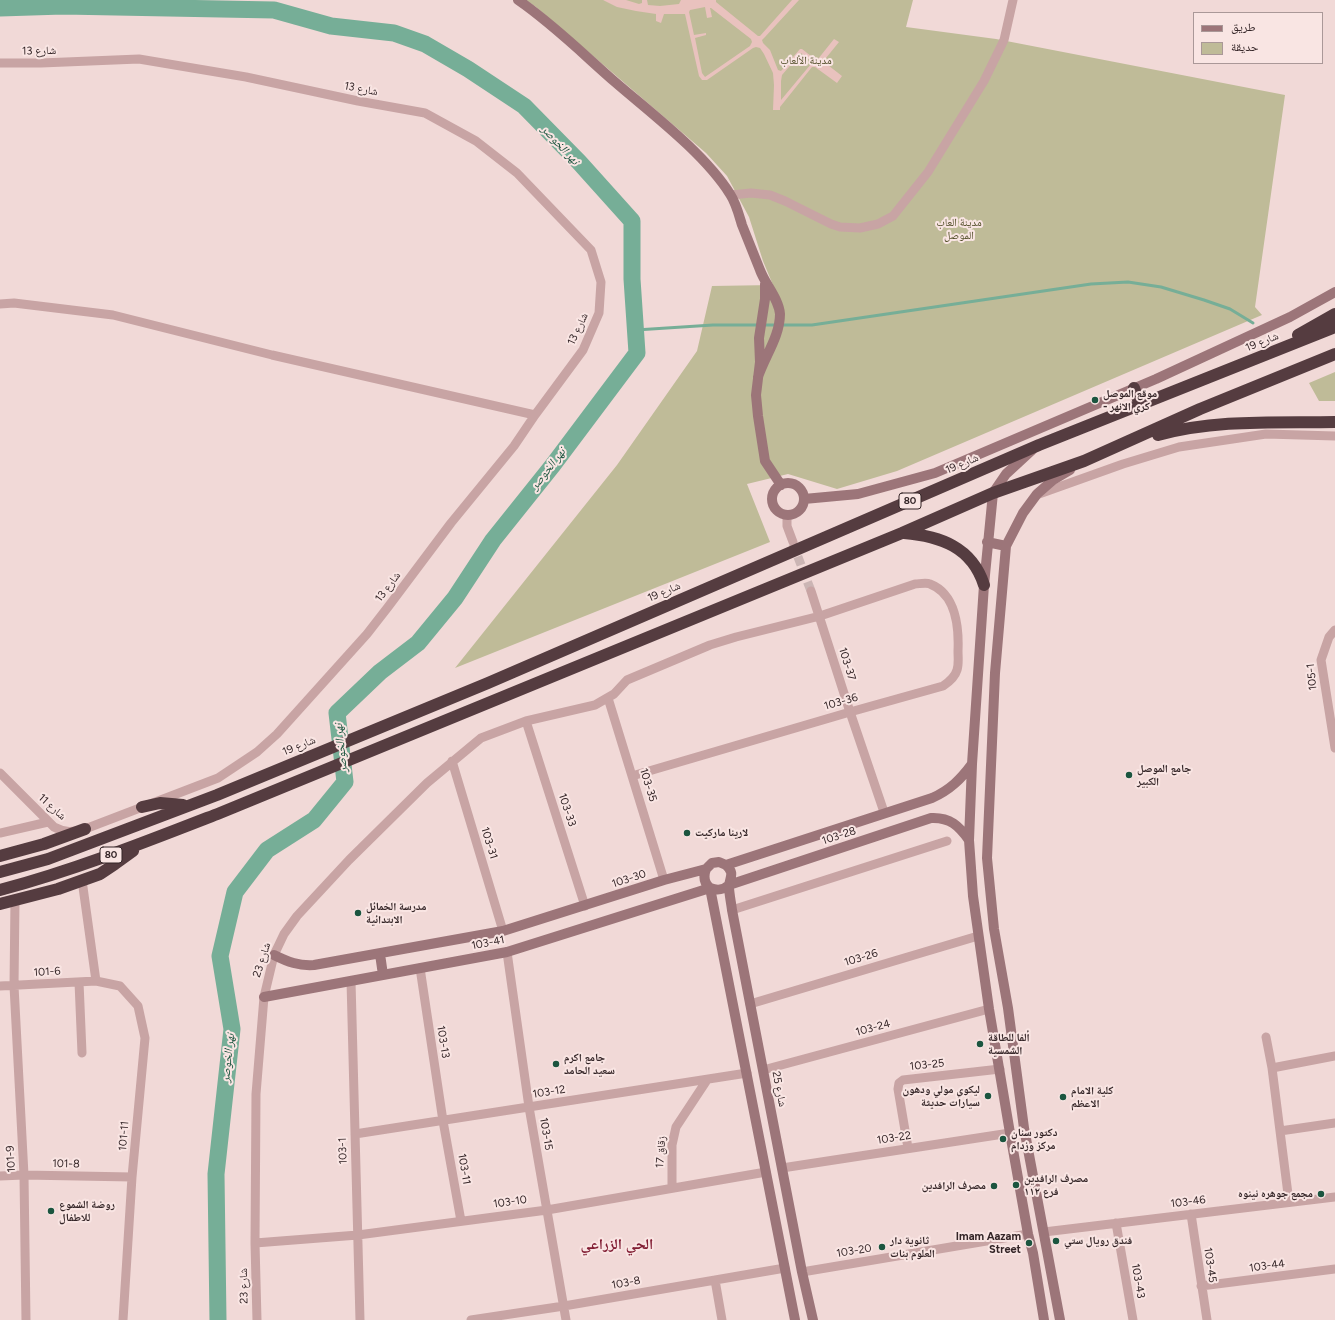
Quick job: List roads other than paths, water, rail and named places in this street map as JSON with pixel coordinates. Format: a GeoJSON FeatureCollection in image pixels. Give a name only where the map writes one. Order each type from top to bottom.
{"type":"FeatureCollection","features":[{"type":"Feature","properties":{"kind":"highway"},"geometry":{"type":"LineString","coordinates":[[1249,361],[1335,314]]}},
{"type":"Feature","properties":{"kind":"highway","name":"شارع 19"},"geometry":{"type":"LineString","coordinates":[[0,872],[48,859],[139,823],[217,795],[488,683],[1039,445],[1335,327]]}},
{"type":"Feature","properties":{"kind":"highway","name":"80"},"geometry":{"type":"LineString","coordinates":[[0,890],[56,874],[114,854],[220,813],[902,533],[993,493],[1084,462],[1200,409],[1335,354]]}},
{"type":"Feature","properties":{"kind":"highway"},"geometry":{"type":"LineString","coordinates":[[1134,388],[1140,405]]}},
{"type":"Feature","properties":{"kind":"highway"},"geometry":{"type":"LineString","coordinates":[[1120,446],[1194,426],[1241,423],[1335,422]]}},
{"type":"Feature","properties":{"kind":"highway"},"geometry":{"type":"LineString","coordinates":[[902,533],[930,536],[954,546],[973,562],[980,573],[984,585]]}},
{"type":"Feature","properties":{"kind":"highway"},"geometry":{"type":"LineString","coordinates":[[142,806],[160,804],[182,805],[196,803]]}},
{"type":"Feature","properties":{"kind":"highway"},"geometry":{"type":"LineString","coordinates":[[0,856],[44,844],[85,829]]}},
{"type":"Feature","properties":{"kind":"highway"},"geometry":{"type":"LineString","coordinates":[[0,904],[58,888],[100,874],[108,870],[151,839]]}},
{"type":"Feature","properties":{"kind":"main road"},"geometry":{"type":"LineString","coordinates":[[518,0],[545,21],[679,137],[718,177],[731,195],[764,278],[777,303],[780,316],[774,340],[758,376]]}},
{"type":"Feature","properties":{"kind":"main road"},"geometry":{"type":"LineString","coordinates":[[764,278],[766,289],[759,338],[760,362],[756,395],[761,444],[765,461],[780,485]]}},
{"type":"Feature","properties":{"kind":"main road"},"geometry":{"type":"LineString","coordinates":[[804,499],[858,494],[935,473],[1134,388],[1290,317],[1335,292]]}},
{"type":"Feature","properties":{"kind":"main road"},"geometry":{"type":"LineString","coordinates":[[1039,445],[1028,453],[1006,474],[993,493],[987,542],[984,585],[972,764],[969,840],[973,896],[989,1009],[1044,1320]]}},
{"type":"Feature","properties":{"kind":"main road"},"geometry":{"type":"LineString","coordinates":[[1060,1320],[1024,1128],[1008,1008],[994,929],[987,858],[995,673],[1006,546],[1023,512],[1038,494],[1052,480],[1084,462]]}},
{"type":"Feature","properties":{"kind":"main road"},"geometry":{"type":"LineString","coordinates":[[787,483],[797,486],[803,494],[804,499],[801,509],[787,515],[777,511],[772,502],[774,492],[780,485],[787,483]]}},
{"type":"Feature","properties":{"kind":"main road"},"geometry":{"type":"LineString","coordinates":[[987,542],[1006,546]]}},
{"type":"Feature","properties":{"kind":"main road","name":"103-30"},"geometry":{"type":"LineString","coordinates":[[274,955],[291,963],[306,966],[503,931],[664,880],[706,869],[716,862],[726,865],[884,812],[932,798],[946,791],[959,781],[972,764]]}},
{"type":"Feature","properties":{"kind":"main road","name":"103-28"},"geometry":{"type":"LineString","coordinates":[[710,888],[720,890],[729,885],[931,818],[944,819],[954,824],[959,827],[969,840]]}},
{"type":"Feature","properties":{"kind":"main road","name":"شارع 25"},"geometry":{"type":"LineString","coordinates":[[726,865],[729,867],[732,876],[729,885],[732,910],[802,1272],[813,1320]]}},
{"type":"Feature","properties":{"kind":"main road"},"geometry":{"type":"LineString","coordinates":[[706,869],[704,879],[710,888],[795,1320]]}},
{"type":"Feature","properties":{"kind":"main road","name":"103-41"},"geometry":{"type":"LineString","coordinates":[[264,997],[507,952],[710,888]]}},
{"type":"Feature","properties":{"kind":"main road"},"geometry":{"type":"LineString","coordinates":[[380,954],[383,975]]}},
{"type":"Feature","properties":{"kind":"street"},"geometry":{"type":"LineString","coordinates":[[731,195],[752,193],[770,195],[840,227],[860,228],[878,224],[893,216],[928,172],[984,82],[1004,40],[1013,0]]}},
{"type":"Feature","properties":{"kind":"street","name":"شارع 13"},"geometry":{"type":"LineString","coordinates":[[0,63],[139,59],[246,77],[358,101],[425,113],[476,141],[517,173],[591,250],[601,282],[599,313],[583,350],[514,446],[451,523],[380,618],[277,734],[257,752],[218,778],[142,806]]}},
{"type":"Feature","properties":{"kind":"street"},"geometry":{"type":"LineString","coordinates":[[0,304],[14,303],[113,315],[272,355],[535,415]]}},
{"type":"Feature","properties":{"kind":"street"},"geometry":{"type":"LineString","coordinates":[[1038,494],[1123,464],[1179,447],[1266,434],[1335,436]]}},
{"type":"Feature","properties":{"kind":"street"},"geometry":{"type":"LineString","coordinates":[[787,515],[787,526],[793,542]]}},
{"type":"Feature","properties":{"kind":"street","name":"شارع 23"},"geometry":{"type":"LineString","coordinates":[[257,1320],[255,1243],[256,1094],[264,997],[274,955],[284,934],[304,907],[410,800],[452,761],[481,738],[526,721],[595,705],[608,698],[627,680],[710,645],[820,616],[915,584],[929,584]]}},
{"type":"Feature","properties":{"kind":"street","name":"103-36"},"geometry":{"type":"LineString","coordinates":[[632,776],[943,686],[949,682],[957,671],[959,641],[952,607],[944,594],[929,584]]}},
{"type":"Feature","properties":{"kind":"street","name":"103-37"},"geometry":{"type":"LineString","coordinates":[[811,591],[884,812]]}},
{"type":"Feature","properties":{"kind":"street","name":"105-1"},"geometry":{"type":"LineString","coordinates":[[1335,630],[1329,637],[1321,660],[1331,696],[1335,748]]}},
{"type":"Feature","properties":{"kind":"street","name":"103-35"},"geometry":{"type":"LineString","coordinates":[[608,698],[664,880]]}},
{"type":"Feature","properties":{"kind":"street","name":"103-33"},"geometry":{"type":"LineString","coordinates":[[526,721],[585,906]]}},
{"type":"Feature","properties":{"kind":"street","name":"103-31"},"geometry":{"type":"LineString","coordinates":[[452,761],[503,931]]}},
{"type":"Feature","properties":{"kind":"street","name":"شارع 11"},"geometry":{"type":"LineString","coordinates":[[0,773],[48,822],[62,831],[72,832],[85,829],[142,806]]}},
{"type":"Feature","properties":{"kind":"street"},"geometry":{"type":"LineString","coordinates":[[0,833],[48,822]]}},
{"type":"Feature","properties":{"kind":"street"},"geometry":{"type":"LineString","coordinates":[[732,910],[947,841]]}},
{"type":"Feature","properties":{"kind":"street"},"geometry":{"type":"LineString","coordinates":[[82,880],[96,981]]}},
{"type":"Feature","properties":{"kind":"street","name":"101-9"},"geometry":{"type":"LineString","coordinates":[[15,900],[14,986],[24,1175],[26,1320]]}},
{"type":"Feature","properties":{"kind":"street","name":"103-26"},"geometry":{"type":"LineString","coordinates":[[750,1004],[978,936]]}},
{"type":"Feature","properties":{"kind":"street","name":"103-15"},"geometry":{"type":"LineString","coordinates":[[507,952],[529,1107],[566,1320]]}},
{"type":"Feature","properties":{"kind":"street","name":"103-13"},"geometry":{"type":"LineString","coordinates":[[420,968],[443,1120]]}},
{"type":"Feature","properties":{"kind":"street","name":"101-6"},"geometry":{"type":"LineString","coordinates":[[0,986],[96,981]]}},
{"type":"Feature","properties":{"kind":"street","name":"101-11"},"geometry":{"type":"LineString","coordinates":[[96,981],[120,986],[138,1006],[145,1038],[132,1177],[122,1320]]}},
{"type":"Feature","properties":{"kind":"street","name":"103-1"},"geometry":{"type":"LineString","coordinates":[[351,981],[360,1320]]}},
{"type":"Feature","properties":{"kind":"street"},"geometry":{"type":"LineString","coordinates":[[80,982],[82,1053]]}},
{"type":"Feature","properties":{"kind":"street","name":"103-24"},"geometry":{"type":"LineString","coordinates":[[763,1070],[989,1009]]}},
{"type":"Feature","properties":{"kind":"street"},"geometry":{"type":"LineString","coordinates":[[1266,1037],[1272,1068],[1290,1202]]}},
{"type":"Feature","properties":{"kind":"street"},"geometry":{"type":"LineString","coordinates":[[1272,1068],[1335,1056]]}},
{"type":"Feature","properties":{"kind":"street","name":"103-25"},"geometry":{"type":"LineString","coordinates":[[908,1148],[898,1089],[899,1083],[903,1080],[1000,1069]]}},
{"type":"Feature","properties":{"kind":"street","name":"103-12"},"geometry":{"type":"LineString","coordinates":[[355,1134],[747,1074]]}},
{"type":"Feature","properties":{"kind":"street","name":"زقاق 17"},"geometry":{"type":"LineString","coordinates":[[672,1188],[672,1145],[676,1127],[707,1080]]}},
{"type":"Feature","properties":{"kind":"street","name":"103-11"},"geometry":{"type":"LineString","coordinates":[[443,1120],[461,1221]]}},
{"type":"Feature","properties":{"kind":"street"},"geometry":{"type":"LineString","coordinates":[[1280,1131],[1335,1123]]}},
{"type":"Feature","properties":{"kind":"street","name":"103-22"},"geometry":{"type":"LineString","coordinates":[[782,1168],[1010,1133]]}},
{"type":"Feature","properties":{"kind":"street","name":"103-10"},"geometry":{"type":"LineString","coordinates":[[255,1243],[358,1235],[547,1210],[766,1172]]}},
{"type":"Feature","properties":{"kind":"street","name":"101-8"},"geometry":{"type":"LineString","coordinates":[[0,1176],[132,1177]]}},
{"type":"Feature","properties":{"kind":"street","name":"103-46"},"geometry":{"type":"LineString","coordinates":[[1044,1232],[1335,1197]]}},
{"type":"Feature","properties":{"kind":"street","name":"103-45"},"geometry":{"type":"LineString","coordinates":[[1191,1214],[1207,1320]]}},
{"type":"Feature","properties":{"kind":"street","name":"103-43"},"geometry":{"type":"LineString","coordinates":[[1116,1224],[1133,1320]]}},
{"type":"Feature","properties":{"kind":"street","name":"103-20"},"geometry":{"type":"LineString","coordinates":[[802,1272],[1028,1234]]}},
{"type":"Feature","properties":{"kind":"street","name":"103-8"},"geometry":{"type":"LineString","coordinates":[[471,1320],[564,1306],[785,1268]]}},
{"type":"Feature","properties":{"kind":"street","name":"103-44"},"geometry":{"type":"LineString","coordinates":[[1201,1286],[1335,1269]]}},
{"type":"Feature","properties":{"kind":"street"},"geometry":{"type":"LineString","coordinates":[[715,1280],[722,1320]]}},
{"type":"Feature","properties":{"kind":"waterway","name":"نهر الخوصر"},"geometry":{"type":"LineString","coordinates":[[0,8],[63,6],[274,10],[331,26],[394,33],[425,44],[468,69],[524,106],[579,162],[632,221],[632,279],[637,353],[553,465],[493,540],[455,598],[418,643],[380,672],[337,713],[345,782],[314,820],[267,850],[235,892],[220,956],[232,1029],[216,1174],[218,1320]]}},
{"type":"Feature","properties":{"kind":"waterway"},"geometry":{"type":"LineString","coordinates":[[636,330],[713,325],[812,325],[1091,284],[1128,282],[1161,287],[1204,300],[1230,309],[1253,323]]}},
{"type":"Feature","properties":{"kind":"tunnel"},"geometry":{"type":"LineString","coordinates":[[793,544],[811,591]]}},
{"type":"Feature","properties":{"kind":"place","name":"موقع الموصل - كري الانهر"},"geometry":{"type":"Point","coordinates":[1095,400]}},
{"type":"Feature","properties":{"kind":"place","name":"جامع الموصل الكبير"},"geometry":{"type":"Point","coordinates":[1129,775]}},
{"type":"Feature","properties":{"kind":"place","name":"لارينا ماركيت"},"geometry":{"type":"Point","coordinates":[687,833]}},
{"type":"Feature","properties":{"kind":"place","name":"مدرسة الخمائل الابتدائية"},"geometry":{"type":"Point","coordinates":[358,913]}},
{"type":"Feature","properties":{"kind":"place","name":"ألفا للطاقة الشمسية"},"geometry":{"type":"Point","coordinates":[980,1044]}},
{"type":"Feature","properties":{"kind":"place","name":"جامع اكرم سعيد الحامد"},"geometry":{"type":"Point","coordinates":[556,1064]}},
{"type":"Feature","properties":{"kind":"place","name":"ليكوي مولي ودهون سيارات حديثة"},"geometry":{"type":"Point","coordinates":[988,1096]}},
{"type":"Feature","properties":{"kind":"place","name":"كلية الامام الاعظم"},"geometry":{"type":"Point","coordinates":[1063,1097]}},
{"type":"Feature","properties":{"kind":"place","name":"دكتور سنان مركز وزدام"},"geometry":{"type":"Point","coordinates":[1003,1139]}},
{"type":"Feature","properties":{"kind":"place","name":"مصرف الرافدين فرع ١١٢"},"geometry":{"type":"Point","coordinates":[1016,1185]}},
{"type":"Feature","properties":{"kind":"place","name":"مصرف الرافدين"},"geometry":{"type":"Point","coordinates":[994,1186]}},
{"type":"Feature","properties":{"kind":"place","name":"مجمع جوهره نينوه"},"geometry":{"type":"Point","coordinates":[1321,1194]}},
{"type":"Feature","properties":{"kind":"place","name":"روضة الشموع للاطفال"},"geometry":{"type":"Point","coordinates":[51,1211]}},
{"type":"Feature","properties":{"kind":"place","name":"فندق رويال ستي"},"geometry":{"type":"Point","coordinates":[1056,1241]}},
{"type":"Feature","properties":{"kind":"place","name":"Imam Aazam Street"},"geometry":{"type":"Point","coordinates":[1029,1243]}},
{"type":"Feature","properties":{"kind":"place","name":"ثانوية دار العلوم بنات"},"geometry":{"type":"Point","coordinates":[882,1247]}},
{"type":"Feature","properties":{"kind":"district","name":"الحي الزراعي"},"geometry":{"type":"Point","coordinates":[617,1245]}},
{"type":"Feature","properties":{"kind":"park label","name":"مدينة الألعاب"},"geometry":{"type":"Point","coordinates":[806,61]}},
{"type":"Feature","properties":{"kind":"park label","name":"مدينة العاب الموصل"},"geometry":{"type":"Point","coordinates":[959,229]}}]}
